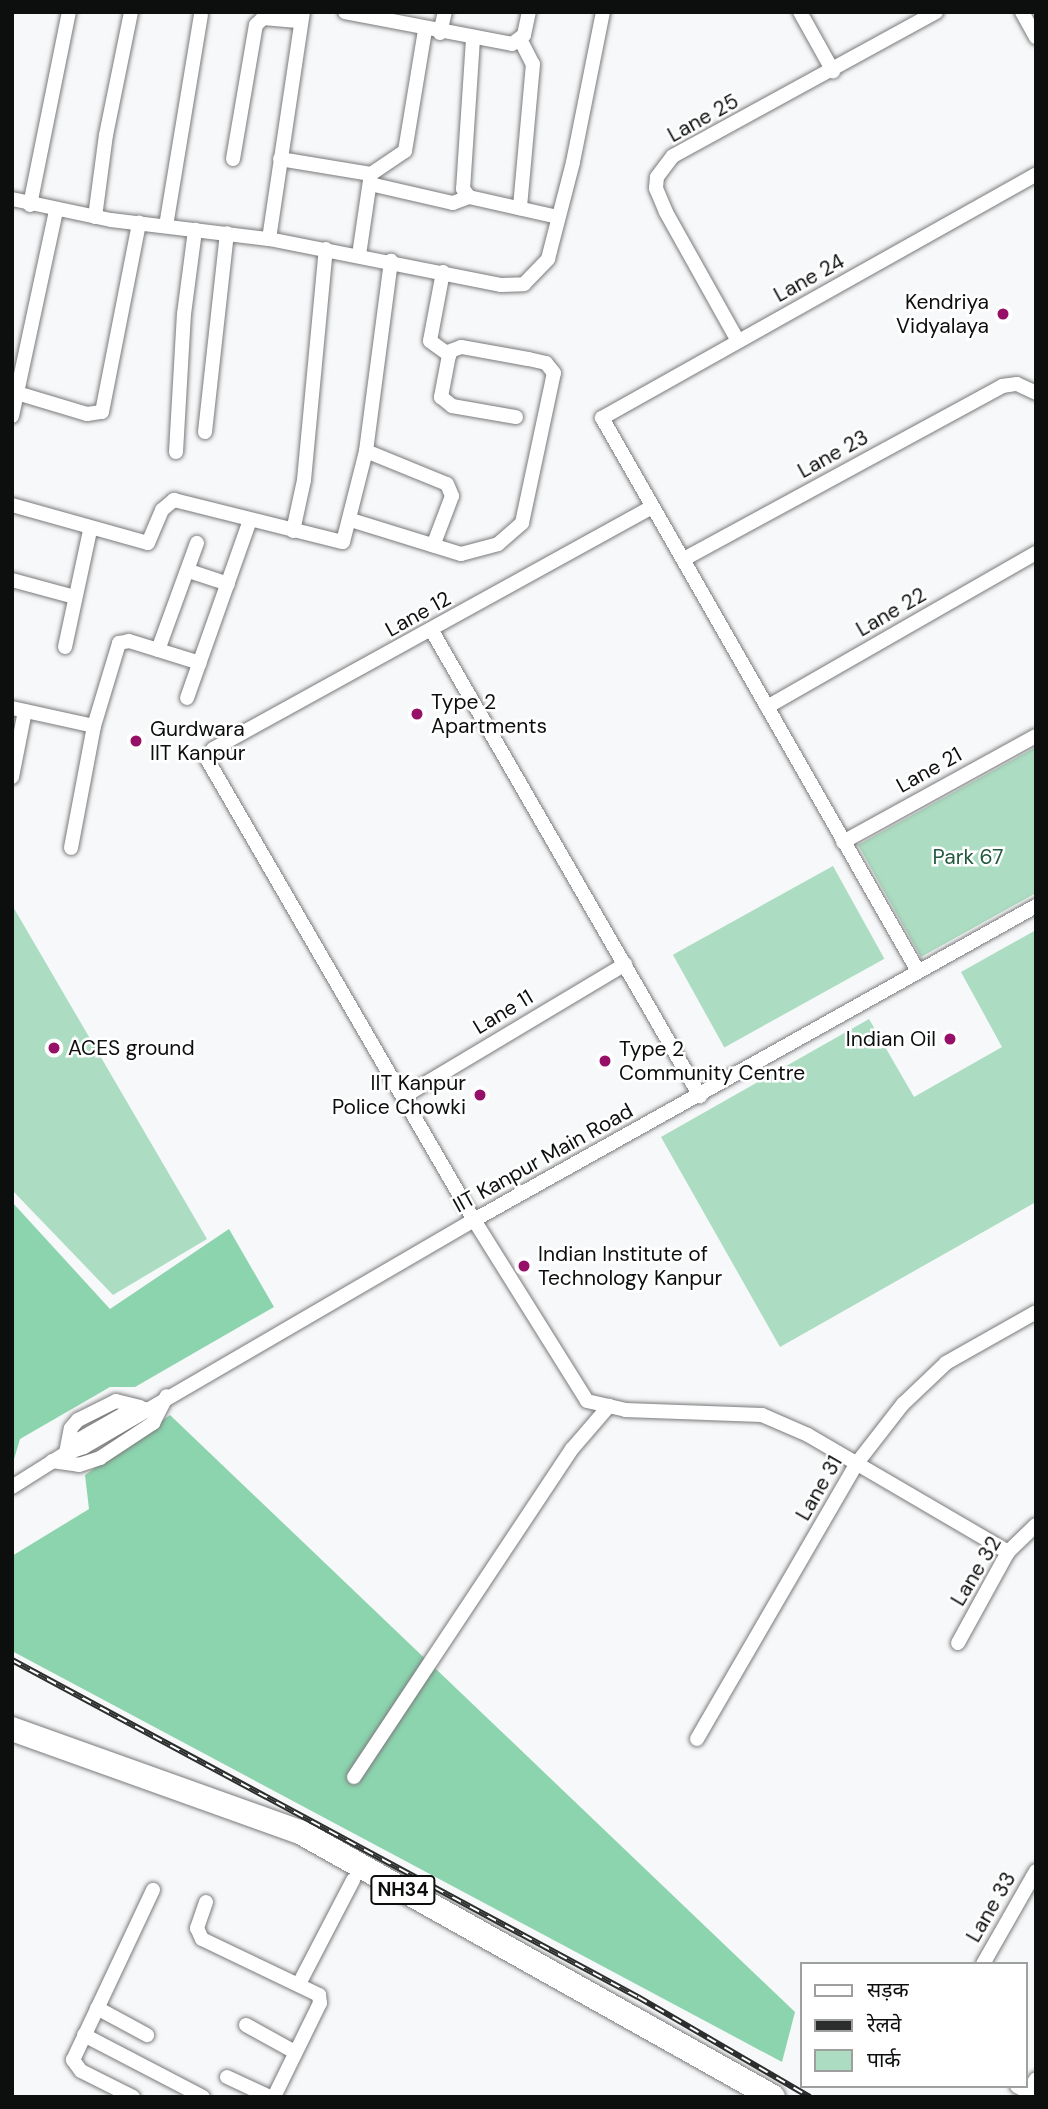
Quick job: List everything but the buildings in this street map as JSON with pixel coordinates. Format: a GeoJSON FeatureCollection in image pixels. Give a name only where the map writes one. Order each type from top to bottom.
{"type":"FeatureCollection","features":[{"type":"Feature","properties":{"kind":"highway","name":"NH34"},"geometry":{"type":"LineString","coordinates":[[12,1729],[300,1832],[773,2097]]}},
{"type":"Feature","properties":{"kind":"highway","name":"NH34"},"geometry":{"type":"LineString","coordinates":[[12,1747],[256,1832],[353,1880],[742,2097]]}},
{"type":"Feature","properties":{"kind":"street"},"geometry":{"type":"LineString","coordinates":[[30,205],[69,12]]}},
{"type":"Feature","properties":{"kind":"street"},"geometry":{"type":"LineString","coordinates":[[95,217],[106,135],[131,12]]}},
{"type":"Feature","properties":{"kind":"street"},"geometry":{"type":"LineString","coordinates":[[345,12],[365,14],[440,33],[512,44],[520,39],[529,12]]}},
{"type":"Feature","properties":{"kind":"street"},"geometry":{"type":"LineString","coordinates":[[440,33],[445,12]]}},
{"type":"Feature","properties":{"kind":"street"},"geometry":{"type":"LineString","coordinates":[[12,199],[95,217],[228,233],[326,249],[501,285],[524,284],[548,259],[603,12]]}},
{"type":"Feature","properties":{"kind":"street"},"geometry":{"type":"LineString","coordinates":[[800,12],[833,71]]}},
{"type":"Feature","properties":{"kind":"street","name":"Lane 25"},"geometry":{"type":"LineString","coordinates":[[738,341],[666,212],[656,188],[657,177],[673,156],[833,71],[936,12]]}},
{"type":"Feature","properties":{"kind":"street"},"geometry":{"type":"LineString","coordinates":[[1022,12],[1036,37]]}},
{"type":"Feature","properties":{"kind":"street"},"geometry":{"type":"LineString","coordinates":[[166,226],[201,15]]}},
{"type":"Feature","properties":{"kind":"street"},"geometry":{"type":"LineString","coordinates":[[233,159],[256,25],[263,18],[302,17],[269,239]]}},
{"type":"Feature","properties":{"kind":"street"},"geometry":{"type":"LineString","coordinates":[[359,255],[371,179],[405,151],[425,30]]}},
{"type":"Feature","properties":{"kind":"street"},"geometry":{"type":"LineString","coordinates":[[469,197],[463,189],[473,39]]}},
{"type":"Feature","properties":{"kind":"street"},"geometry":{"type":"LineString","coordinates":[[520,39],[533,64],[520,208]]}},
{"type":"Feature","properties":{"kind":"street"},"geometry":{"type":"LineString","coordinates":[[280,159],[371,179],[453,203],[469,197],[558,217]]}},
{"type":"Feature","properties":{"kind":"street","name":"Lane 24"},"geometry":{"type":"LineString","coordinates":[[652,507],[602,418],[1036,174]]}},
{"type":"Feature","properties":{"kind":"street"},"geometry":{"type":"LineString","coordinates":[[12,416],[56,210]]}},
{"type":"Feature","properties":{"kind":"street"},"geometry":{"type":"LineString","coordinates":[[17,393],[87,414],[102,412],[139,223]]}},
{"type":"Feature","properties":{"kind":"street"},"geometry":{"type":"LineString","coordinates":[[176,452],[184,314],[195,230]]}},
{"type":"Feature","properties":{"kind":"street"},"geometry":{"type":"LineString","coordinates":[[205,432],[228,233]]}},
{"type":"Feature","properties":{"kind":"street"},"geometry":{"type":"LineString","coordinates":[[293,531],[304,480],[326,249]]}},
{"type":"Feature","properties":{"kind":"street"},"geometry":{"type":"LineString","coordinates":[[12,505],[90,530],[148,543],[162,510],[174,500],[339,543],[346,540],[366,451],[391,261]]}},
{"type":"Feature","properties":{"kind":"street"},"geometry":{"type":"LineString","coordinates":[[443,272],[430,341],[448,352]]}},
{"type":"Feature","properties":{"kind":"street"},"geometry":{"type":"LineString","coordinates":[[351,520],[433,547],[476,553],[498,544],[522,523],[554,373],[546,363],[528,359],[461,347],[448,352]]}},
{"type":"Feature","properties":{"kind":"street"},"geometry":{"type":"LineString","coordinates":[[448,352],[441,392],[444,403],[516,417]]}},
{"type":"Feature","properties":{"kind":"street","name":"Lane 23"},"geometry":{"type":"LineString","coordinates":[[684,559],[1002,386],[1017,384],[1036,394]]}},
{"type":"Feature","properties":{"kind":"street"},"geometry":{"type":"LineString","coordinates":[[366,451],[447,484],[452,496],[433,547]]}},
{"type":"Feature","properties":{"kind":"street"},"geometry":{"type":"LineString","coordinates":[[652,507],[918,971]]}},
{"type":"Feature","properties":{"kind":"street","name":"Lane 12"},"geometry":{"type":"LineString","coordinates":[[403,1097],[207,759],[213,749],[432,631],[652,507]]}},
{"type":"Feature","properties":{"kind":"street"},"geometry":{"type":"LineString","coordinates":[[187,698],[250,520]]}},
{"type":"Feature","properties":{"kind":"street"},"geometry":{"type":"LineString","coordinates":[[65,647],[90,530]]}},
{"type":"Feature","properties":{"kind":"street"},"geometry":{"type":"LineString","coordinates":[[158,650],[197,543]]}},
{"type":"Feature","properties":{"kind":"street","name":"Lane 22"},"geometry":{"type":"LineString","coordinates":[[766,706],[1036,553]]}},
{"type":"Feature","properties":{"kind":"street"},"geometry":{"type":"LineString","coordinates":[[189,570],[228,584]]}},
{"type":"Feature","properties":{"kind":"street"},"geometry":{"type":"LineString","coordinates":[[12,580],[75,597]]}},
{"type":"Feature","properties":{"kind":"street"},"geometry":{"type":"LineString","coordinates":[[432,631],[699,1096]]}},
{"type":"Feature","properties":{"kind":"street"},"geometry":{"type":"LineString","coordinates":[[71,848],[94,726],[119,643],[129,640],[200,663]]}},
{"type":"Feature","properties":{"kind":"street"},"geometry":{"type":"LineString","coordinates":[[12,777],[19,709],[94,726]]}},
{"type":"Feature","properties":{"kind":"street","name":"Lane 21"},"geometry":{"type":"LineString","coordinates":[[843,842],[1036,736]]}},
{"type":"Feature","properties":{"kind":"street","name":"IIT Kanpur Main Road"},"geometry":{"type":"LineString","coordinates":[[12,1487],[66,1452],[84,1447],[167,1396],[474,1220],[1036,906]]}},
{"type":"Feature","properties":{"kind":"street","name":"Lane 11"},"geometry":{"type":"LineString","coordinates":[[403,1097],[625,964]]}},
{"type":"Feature","properties":{"kind":"street"},"geometry":{"type":"LineString","coordinates":[[403,1097],[474,1220],[563,1367],[587,1401],[609,1406],[762,1415],[857,1463],[1008,1552]]}},
{"type":"Feature","properties":{"kind":"street","name":"Lane 31"},"geometry":{"type":"LineString","coordinates":[[697,1740],[857,1463],[903,1404],[946,1363],[1036,1312]]}},
{"type":"Feature","properties":{"kind":"street"},"geometry":{"type":"LineString","coordinates":[[52,1461],[79,1465],[100,1458],[153,1423],[167,1396]]}},
{"type":"Feature","properties":{"kind":"street"},"geometry":{"type":"LineString","coordinates":[[66,1452],[71,1428],[78,1420],[116,1401],[145,1409]]}},
{"type":"Feature","properties":{"kind":"street"},"geometry":{"type":"LineString","coordinates":[[354,1777],[572,1449],[609,1406]]}},
{"type":"Feature","properties":{"kind":"street","name":"Lane 32"},"geometry":{"type":"LineString","coordinates":[[958,1643],[1008,1552],[1036,1525]]}},
{"type":"Feature","properties":{"kind":"street","name":"Lane 33"},"geometry":{"type":"LineString","coordinates":[[984,1962],[1036,1871]]}},
{"type":"Feature","properties":{"kind":"street"},"geometry":{"type":"LineString","coordinates":[[300,1982],[353,1880]]}},
{"type":"Feature","properties":{"kind":"street"},"geometry":{"type":"LineString","coordinates":[[134,2097],[76,2067],[74,2055],[153,1890]]}},
{"type":"Feature","properties":{"kind":"street"},"geometry":{"type":"LineString","coordinates":[[206,1902],[197,1928],[202,1938],[300,1982],[320,1999],[272,2097],[227,2077]]}},
{"type":"Feature","properties":{"kind":"street"},"geometry":{"type":"LineString","coordinates":[[97,2008],[147,2035]]}},
{"type":"Feature","properties":{"kind":"street"},"geometry":{"type":"LineString","coordinates":[[246,2025],[296,2052]]}},
{"type":"Feature","properties":{"kind":"street"},"geometry":{"type":"LineString","coordinates":[[83,2035],[202,2097]]}},
{"type":"Feature","properties":{"kind":"green space","name":"Park 67"},"geometry":{"type":"Polygon","coordinates":[[[1036,747],[1036,893],[921,957],[858,845],[1036,747]]]}},
{"type":"Feature","properties":{"kind":"green space"},"geometry":{"type":"Polygon","coordinates":[[[833,866],[884,959],[724,1047],[673,955],[833,866]]]}},
{"type":"Feature","properties":{"kind":"green space","name":"ACES ground"},"geometry":{"type":"Polygon","coordinates":[[[12,905],[207,1239],[113,1295],[12,1190],[12,905]]]}},
{"type":"Feature","properties":{"kind":"green space"},"geometry":{"type":"Polygon","coordinates":[[[1036,930],[1036,1202],[780,1347],[661,1137],[869,1019],[914,1097],[1002,1047],[961,972],[1036,930]]]}},
{"type":"Feature","properties":{"kind":"green space"},"geometry":{"type":"Polygon","coordinates":[[[12,1202],[110,1309],[229,1229],[274,1307],[135,1387],[110,1387],[20,1439],[12,1466],[12,1202]]]}},
{"type":"Feature","properties":{"kind":"green space"},"geometry":{"type":"Polygon","coordinates":[[[170,1415],[795,2012],[782,2062],[12,1651],[12,1556],[89,1509],[85,1475],[170,1415]]]}},
{"type":"Feature","properties":{"kind":"railway"},"geometry":{"type":"LineString","coordinates":[[12,1660],[638,1997],[810,2097]]}},
{"type":"Feature","properties":{"kind":"place","name":"Kendriya Vidyalaya"},"geometry":{"type":"Point","coordinates":[1003,314]}},
{"type":"Feature","properties":{"kind":"place","name":"Type 2 Apartments"},"geometry":{"type":"Point","coordinates":[417,714]}},
{"type":"Feature","properties":{"kind":"place","name":"Gurdwara IIT Kanpur"},"geometry":{"type":"Point","coordinates":[136,741]}},
{"type":"Feature","properties":{"kind":"place","name":"Indian Oil"},"geometry":{"type":"Point","coordinates":[950,1039]}},
{"type":"Feature","properties":{"kind":"place","name":"ACES ground"},"geometry":{"type":"Point","coordinates":[54,1048]}},
{"type":"Feature","properties":{"kind":"place","name":"Type 2 Community Centre"},"geometry":{"type":"Point","coordinates":[605,1061]}},
{"type":"Feature","properties":{"kind":"place","name":"IIT Kanpur Police Chowki"},"geometry":{"type":"Point","coordinates":[480,1095]}},
{"type":"Feature","properties":{"kind":"place","name":"Indian Institute of Technology Kanpur"},"geometry":{"type":"Point","coordinates":[524,1266]}}]}
